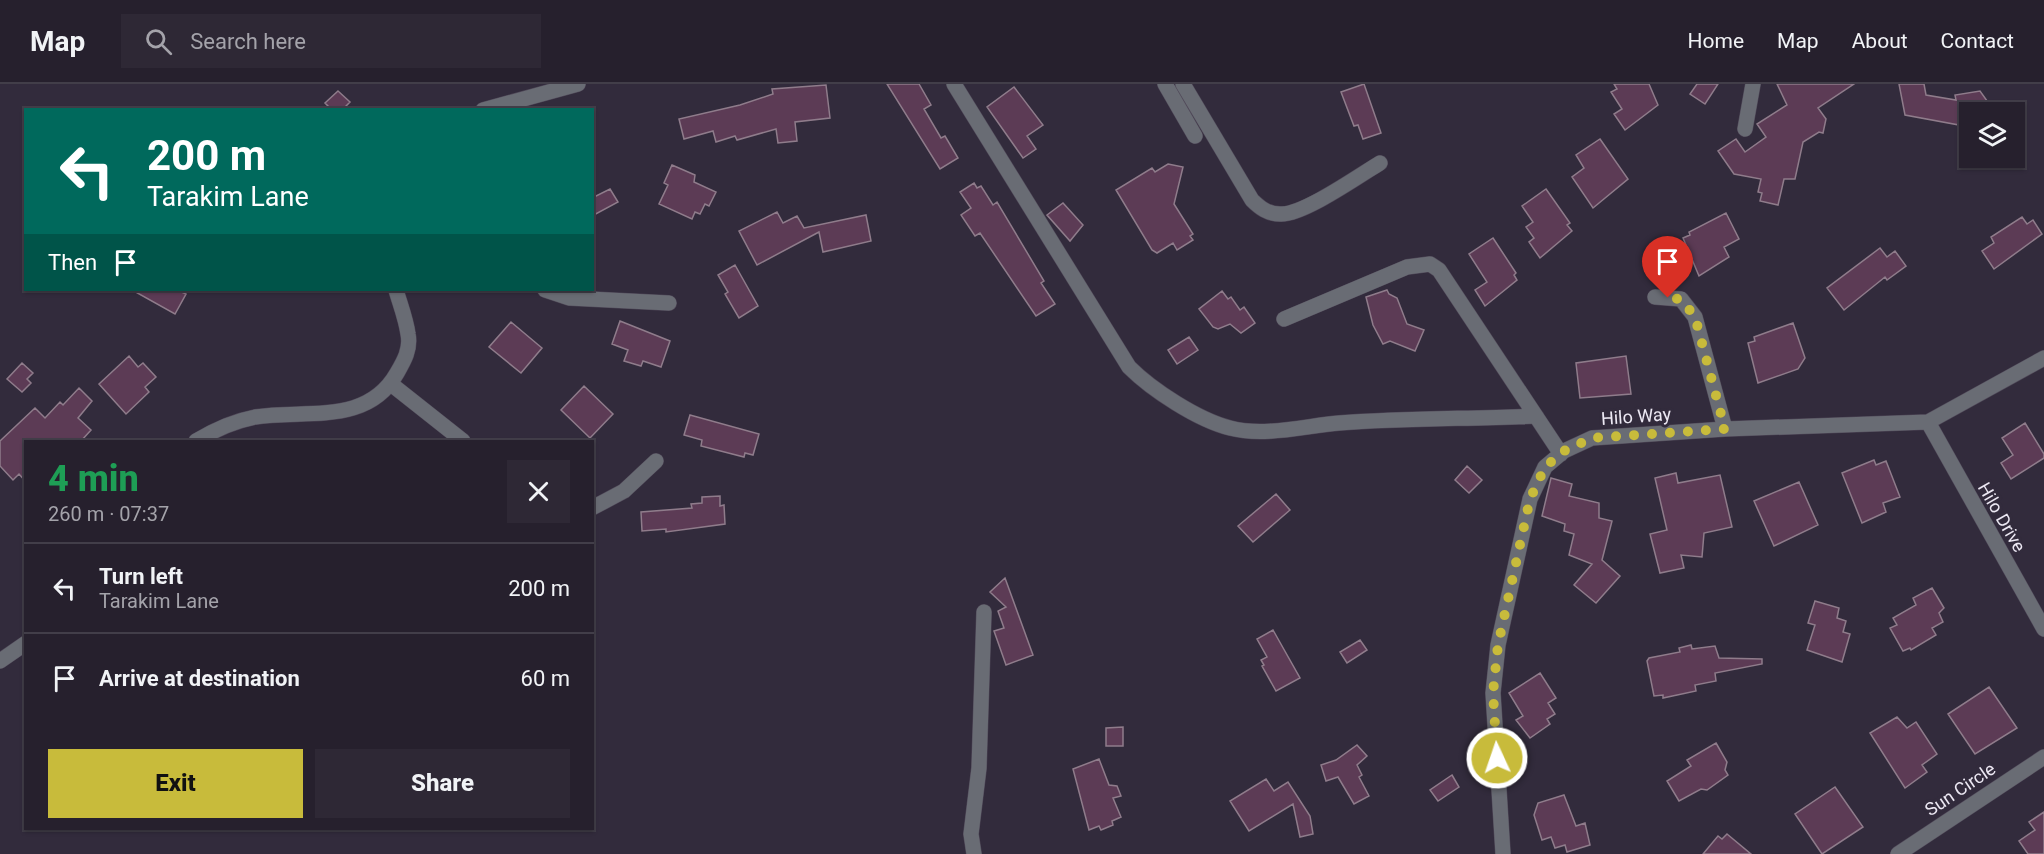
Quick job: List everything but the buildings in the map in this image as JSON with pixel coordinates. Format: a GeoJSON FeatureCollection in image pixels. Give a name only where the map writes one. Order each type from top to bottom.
{"type":"FeatureCollection","features":[{"type":"Feature","properties":{"kind":"street"},"geometry":{"type":"LineString","coordinates":[[490,108],[578,84]]}},
{"type":"Feature","properties":{"kind":"street"},"geometry":{"type":"LineString","coordinates":[[954,84],[1122,357],[1142,380],[1205,419],[1232,429],[1292,429],[1339,423],[1536,416]]}},
{"type":"Feature","properties":{"kind":"street"},"geometry":{"type":"LineString","coordinates":[[1165,84],[1195,136]]}},
{"type":"Feature","properties":{"kind":"street"},"geometry":{"type":"LineString","coordinates":[[1183,84],[1252,200],[1266,211],[1280,214],[1300,209],[1380,163]]}},
{"type":"Feature","properties":{"kind":"street"},"geometry":{"type":"LineString","coordinates":[[1745,129],[1753,84]]}},
{"type":"Feature","properties":{"kind":"street"},"geometry":{"type":"LineString","coordinates":[[1284,320],[1407,267],[1430,264],[1439,270],[1561,454]]}},
{"type":"Feature","properties":{"kind":"street"},"geometry":{"type":"LineString","coordinates":[[198,440],[212,431],[245,420],[349,411],[373,400],[391,384],[408,349],[409,335],[396,291]]}},
{"type":"Feature","properties":{"kind":"street"},"geometry":{"type":"LineString","coordinates":[[548,291],[569,298],[669,303]]}},
{"type":"Feature","properties":{"kind":"street"},"geometry":{"type":"LineString","coordinates":[[1655,297],[1681,299],[1695,317],[1725,429]]}},
{"type":"Feature","properties":{"kind":"street","name":"Hilo Way"},"geometry":{"type":"LineString","coordinates":[[1503,854],[1493,693],[1498,645],[1530,499],[1545,467],[1561,454],[1592,438],[1725,429],[1928,422],[2044,358]]}},
{"type":"Feature","properties":{"kind":"street"},"geometry":{"type":"LineString","coordinates":[[391,384],[461,440]]}},
{"type":"Feature","properties":{"kind":"street","name":"Hilo Drive"},"geometry":{"type":"LineString","coordinates":[[1928,422],[2044,629]]}},
{"type":"Feature","properties":{"kind":"street"},"geometry":{"type":"LineString","coordinates":[[594,507],[624,491],[656,461]]}},
{"type":"Feature","properties":{"kind":"street"},"geometry":{"type":"LineString","coordinates":[[974,854],[971,834],[979,768],[984,612]]}},
{"type":"Feature","properties":{"kind":"street"},"geometry":{"type":"LineString","coordinates":[[0,661],[24,644]]}},
{"type":"Feature","properties":{"kind":"street","name":"Sun Circle"},"geometry":{"type":"LineString","coordinates":[[1898,854],[2044,757]]}},
{"type":"Feature","properties":{"kind":"route"},"geometry":{"type":"LineString","coordinates":[[1497,758],[1493,693],[1498,645],[1517,567],[1530,499],[1545,467],[1564,451],[1592,438],[1725,429],[1695,317],[1681,299],[1668,298]]}}]}
